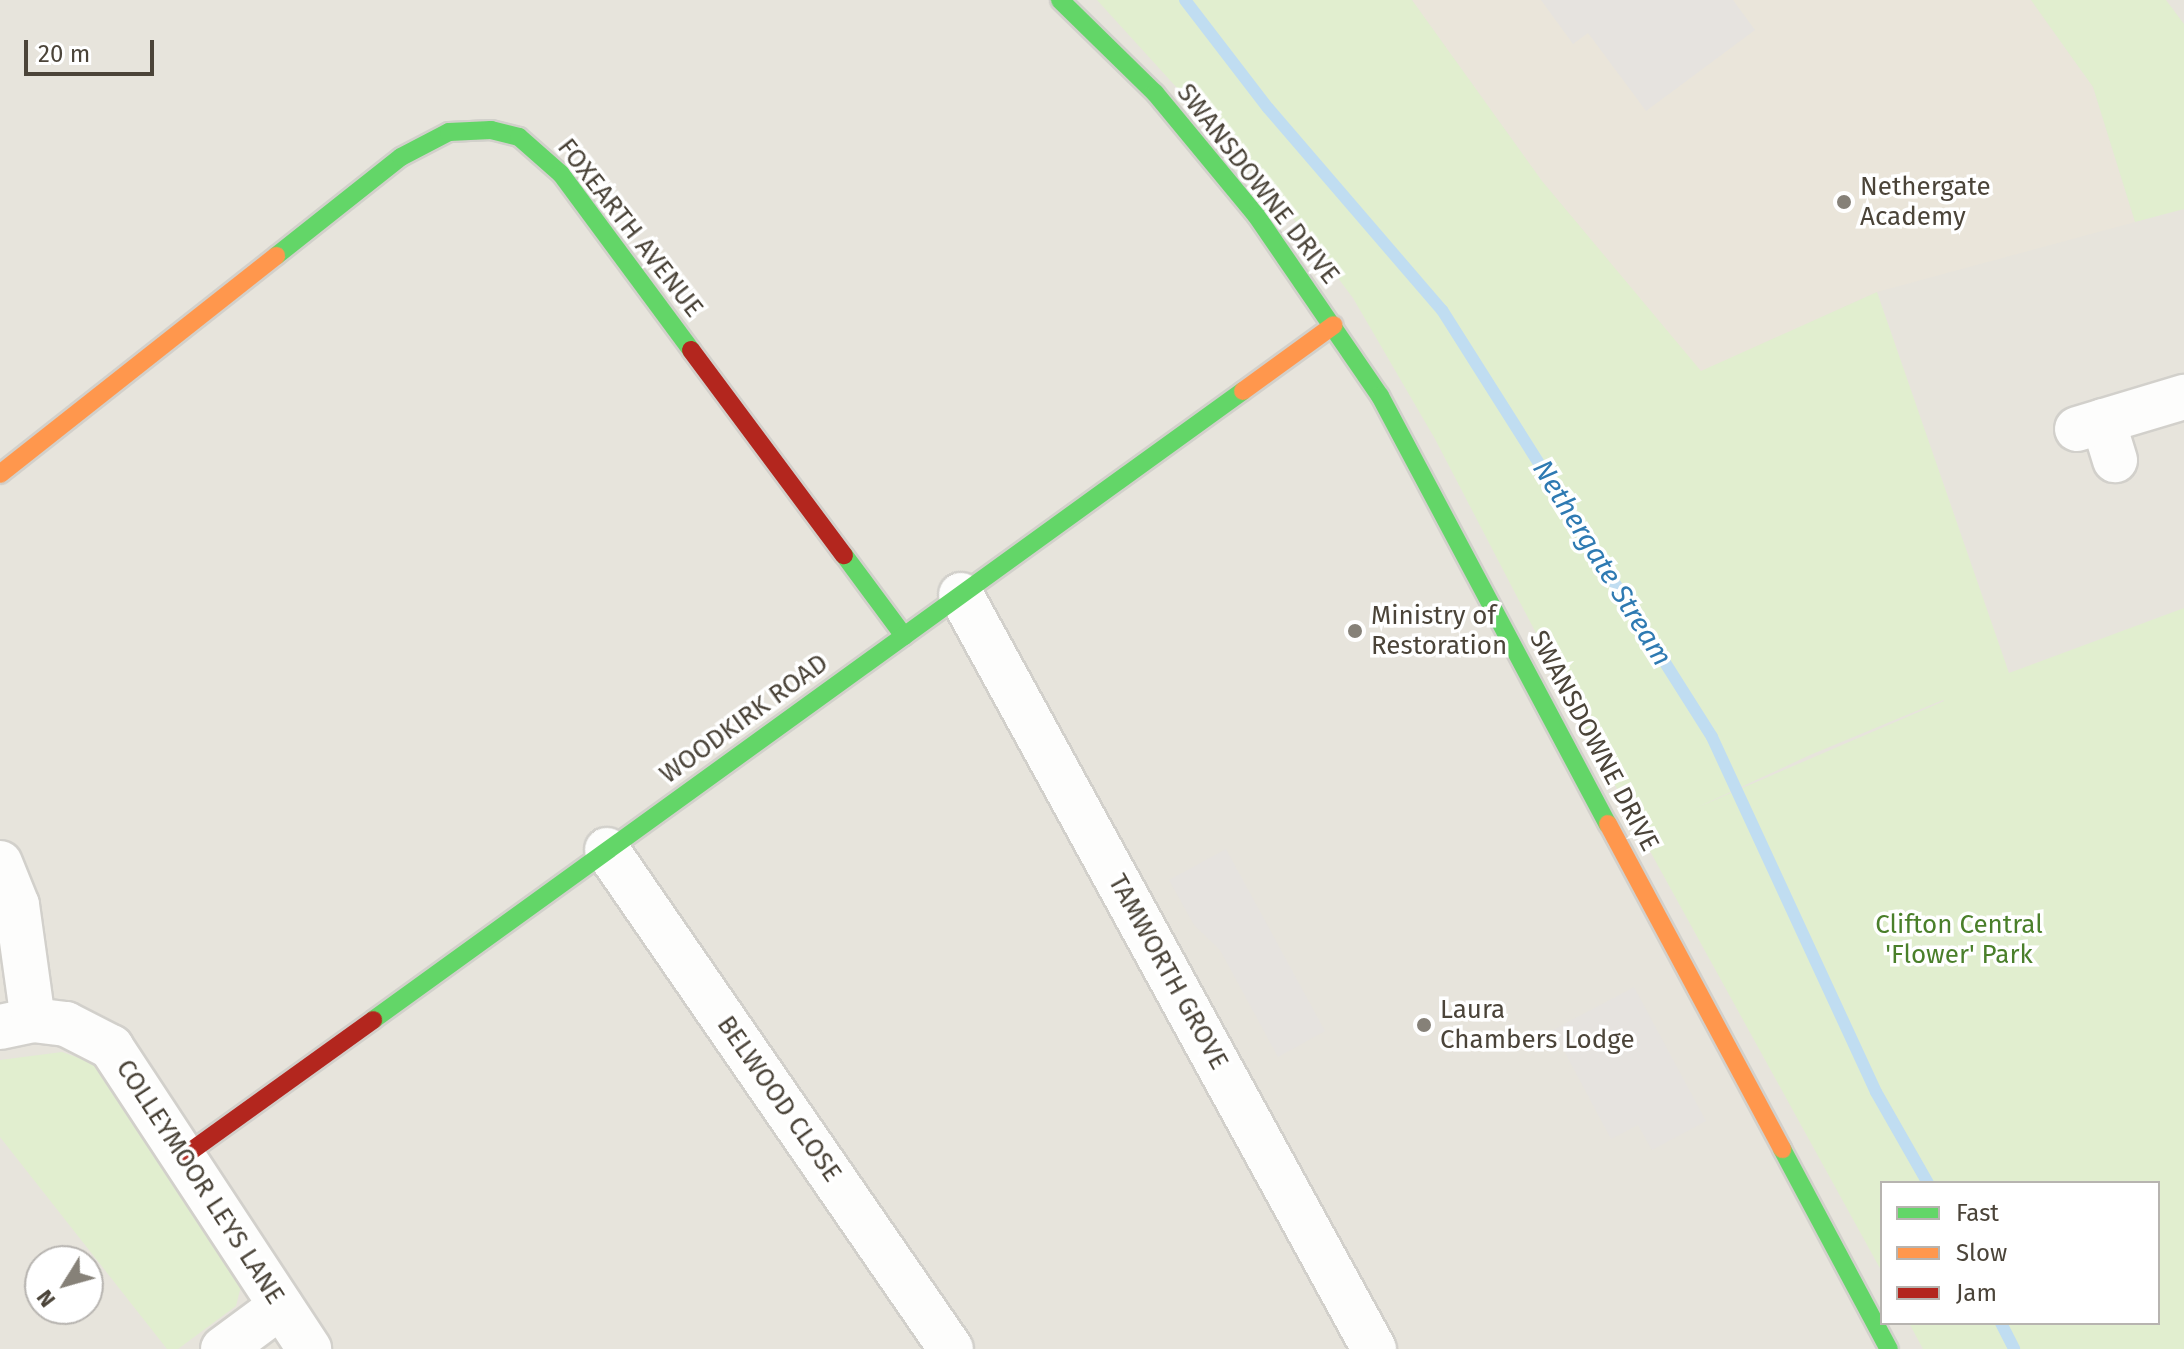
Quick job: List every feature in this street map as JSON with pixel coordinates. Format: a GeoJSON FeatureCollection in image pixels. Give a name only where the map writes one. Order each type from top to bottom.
{"type":"FeatureCollection","features":[{"type":"Feature","properties":{"kind":"street","name":"SWANSDOWNE DRIVE"},"geometry":{"type":"LineString","coordinates":[[1060,0],[1200,147],[1334,325],[1380,396],[1889,1349]]}},
{"type":"Feature","properties":{"kind":"street","name":"FOXEARTH AVENUE"},"geometry":{"type":"LineString","coordinates":[[0,474],[401,157],[449,132],[491,130],[519,137],[561,174],[904,636]]}},
{"type":"Feature","properties":{"kind":"street","name":"WOODKIRK ROAD"},"geometry":{"type":"LineString","coordinates":[[184,1156],[1334,325]]}},
{"type":"Feature","properties":{"kind":"street"},"geometry":{"type":"LineString","coordinates":[[2098,437],[2184,397]]}},
{"type":"Feature","properties":{"kind":"street","name":"TAMWORTH GROVE"},"geometry":{"type":"LineString","coordinates":[[961,595],[1374,1349]]}},
{"type":"Feature","properties":{"kind":"street","name":"BELWOOD CLOSE"},"geometry":{"type":"LineString","coordinates":[[607,850],[951,1349]]}},
{"type":"Feature","properties":{"kind":"street"},"geometry":{"type":"LineString","coordinates":[[0,863],[17,905],[16,1024]]}},
{"type":"Feature","properties":{"kind":"street","name":"COLLEYMOOR LEYS LANE"},"geometry":{"type":"LineString","coordinates":[[16,1024],[80,1029],[111,1047],[309,1349]]}},
{"type":"Feature","properties":{"kind":"street"},"geometry":{"type":"LineString","coordinates":[[223,1349],[281,1306]]}},
{"type":"Feature","properties":{"kind":"shaded area"},"geometry":{"type":"Polygon","coordinates":[[[0,0],[2184,0],[2184,1349],[0,1349],[0,0]]]}},
{"type":"Feature","properties":{"kind":"shaded area","name":"Nethergate Academy"},"geometry":{"type":"Polygon","coordinates":[[[1412,0],[2031,0],[2093,87],[2135,222],[1877,292],[1701,372],[1542,181],[1412,0]]]}},
{"type":"Feature","properties":{"kind":"shaded area"},"geometry":{"type":"Polygon","coordinates":[[[1541,0],[1733,0],[1755,30],[1646,111],[1588,33],[1573,44],[1541,0]]]}},
{"type":"Feature","properties":{"kind":"shaded area"},"geometry":{"type":"Polygon","coordinates":[[[1226,849],[1325,1031],[1278,1057],[1220,950],[1194,925],[1169,880],[1226,849]]]}},
{"type":"Feature","properties":{"kind":"shaded area"},"geometry":{"type":"Polygon","coordinates":[[[1634,987],[1706,1121],[1652,1150],[1638,1125],[1611,1139],[1553,1030],[1634,987]]]}},
{"type":"Feature","properties":{"kind":"green space","name":"Clifton Central 'Flower' Park"},"geometry":{"type":"Polygon","coordinates":[[[1097,0],[1412,0],[1542,181],[1701,371],[1877,292],[2009,673],[2184,608],[2184,1349],[1923,1349],[1910,1325],[2160,1325],[2160,1181],[1880,1181],[1880,1268],[1640,833],[1435,439],[1353,298],[1280,201],[1097,0]],[[1944,701],[1810,755],[1696,808],[1944,701]]]}},
{"type":"Feature","properties":{"kind":"green space"},"geometry":{"type":"Polygon","coordinates":[[[2031,0],[2166,0],[2184,24],[2184,209],[2135,222],[2093,87],[2031,0]]]}},
{"type":"Feature","properties":{"kind":"green space"},"geometry":{"type":"Polygon","coordinates":[[[62,1052],[96,1064],[241,1286],[236,1306],[178,1349],[167,1349],[104,1269],[104,1245],[85,1245],[0,1137],[0,1060],[62,1052]]]}},
{"type":"Feature","properties":{"kind":"waterway","name":"Nethergate Stream"},"geometry":{"type":"LineString","coordinates":[[1185,0],[1268,108],[1442,310],[1712,737],[1876,1092],[1927,1181]]}},
{"type":"Feature","properties":{"kind":"waterway","name":"Nethergate Stream"},"geometry":{"type":"LineString","coordinates":[[2002,1325],[2014,1349]]}},
{"type":"Feature","properties":{"kind":"traffic: fast"},"geometry":{"type":"LineString","coordinates":[[1060,0],[1155,93],[1256,215],[1380,396],[1608,824]]}},
{"type":"Feature","properties":{"kind":"traffic: fast"},"geometry":{"type":"LineString","coordinates":[[276,256],[401,157],[449,132],[491,130],[519,137],[561,174],[691,350]]}},
{"type":"Feature","properties":{"kind":"traffic: fast"},"geometry":{"type":"LineString","coordinates":[[373,1020],[1243,391]]}},
{"type":"Feature","properties":{"kind":"traffic: fast"},"geometry":{"type":"LineString","coordinates":[[844,555],[904,636]]}},
{"type":"Feature","properties":{"kind":"traffic: fast"},"geometry":{"type":"LineString","coordinates":[[1782,1149],[1889,1349]]}},
{"type":"Feature","properties":{"kind":"traffic: slow"},"geometry":{"type":"LineString","coordinates":[[0,474],[276,256]]}},
{"type":"Feature","properties":{"kind":"traffic: slow"},"geometry":{"type":"LineString","coordinates":[[1243,391],[1334,325]]}},
{"type":"Feature","properties":{"kind":"traffic: slow"},"geometry":{"type":"LineString","coordinates":[[1608,824],[1782,1149]]}},
{"type":"Feature","properties":{"kind":"traffic: jam"},"geometry":{"type":"LineString","coordinates":[[691,350],[844,555]]}},
{"type":"Feature","properties":{"kind":"traffic: jam"},"geometry":{"type":"LineString","coordinates":[[184,1156],[373,1020]]}},
{"type":"Feature","properties":{"kind":"place","name":"Nethergate Academy"},"geometry":{"type":"Point","coordinates":[1844,202]}},
{"type":"Feature","properties":{"kind":"place","name":"Ministry of Restoration"},"geometry":{"type":"Point","coordinates":[1355,631]}},
{"type":"Feature","properties":{"kind":"place","name":"Laura Chambers Lodge"},"geometry":{"type":"Point","coordinates":[1424,1025]}}]}
